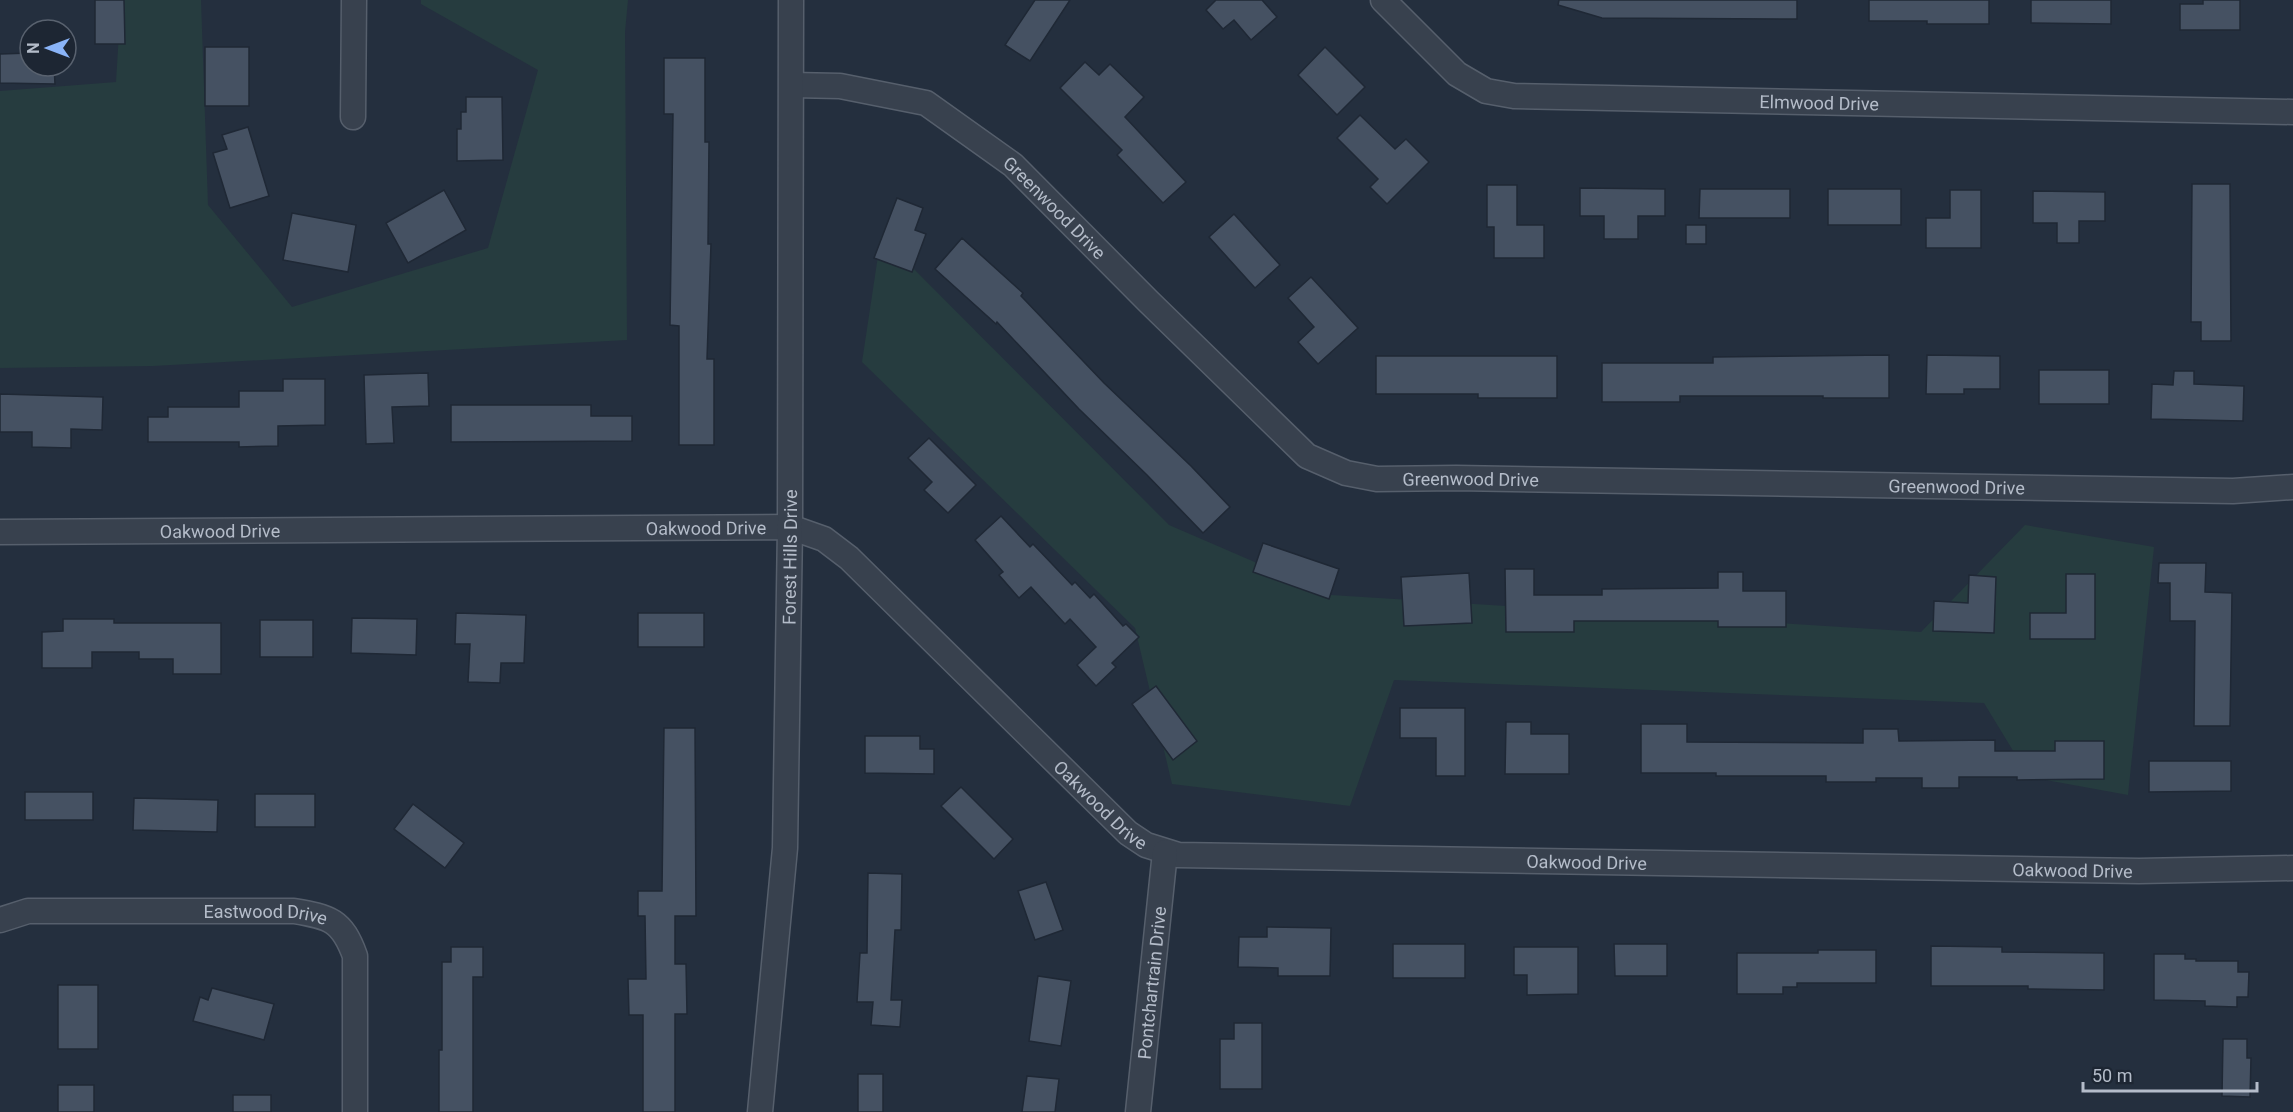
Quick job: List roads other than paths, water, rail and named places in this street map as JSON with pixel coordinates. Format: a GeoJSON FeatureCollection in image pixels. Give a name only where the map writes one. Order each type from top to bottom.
{"type":"FeatureCollection","features":[{"type":"Feature","properties":{"kind":"street"},"geometry":{"type":"LineString","coordinates":[[354,0],[354,117]]}},
{"type":"Feature","properties":{"kind":"street","name":"Forest Hills Drive"},"geometry":{"type":"LineString","coordinates":[[760,1112],[785,848],[790,527],[792,0]]}},
{"type":"Feature","properties":{"kind":"street","name":"Elmwood Drive"},"geometry":{"type":"LineString","coordinates":[[1383,0],[1457,74],[1486,91],[1514,96],[2293,112]]}},
{"type":"Feature","properties":{"kind":"street","name":"Greenwood Drive"},"geometry":{"type":"LineString","coordinates":[[792,85],[840,86],[926,103],[1013,165],[1307,456],[1346,473],[1377,479],[1456,478],[2233,491],[2293,487]]}},
{"type":"Feature","properties":{"kind":"street","name":"Oakwood Drive"},"geometry":{"type":"LineString","coordinates":[[0,532],[790,527],[824,538],[849,558],[1107,815],[1128,833],[1146,845],[1178,855],[2139,871],[2293,868]]}},
{"type":"Feature","properties":{"kind":"street","name":"Pontchartrain Drive"},"geometry":{"type":"LineString","coordinates":[[1138,1112],[1165,852]]}},
{"type":"Feature","properties":{"kind":"street","name":"Eastwood Drive"},"geometry":{"type":"LineString","coordinates":[[0,920],[28,911],[294,910],[323,916],[348,935],[355,956],[355,1112]]}}]}
